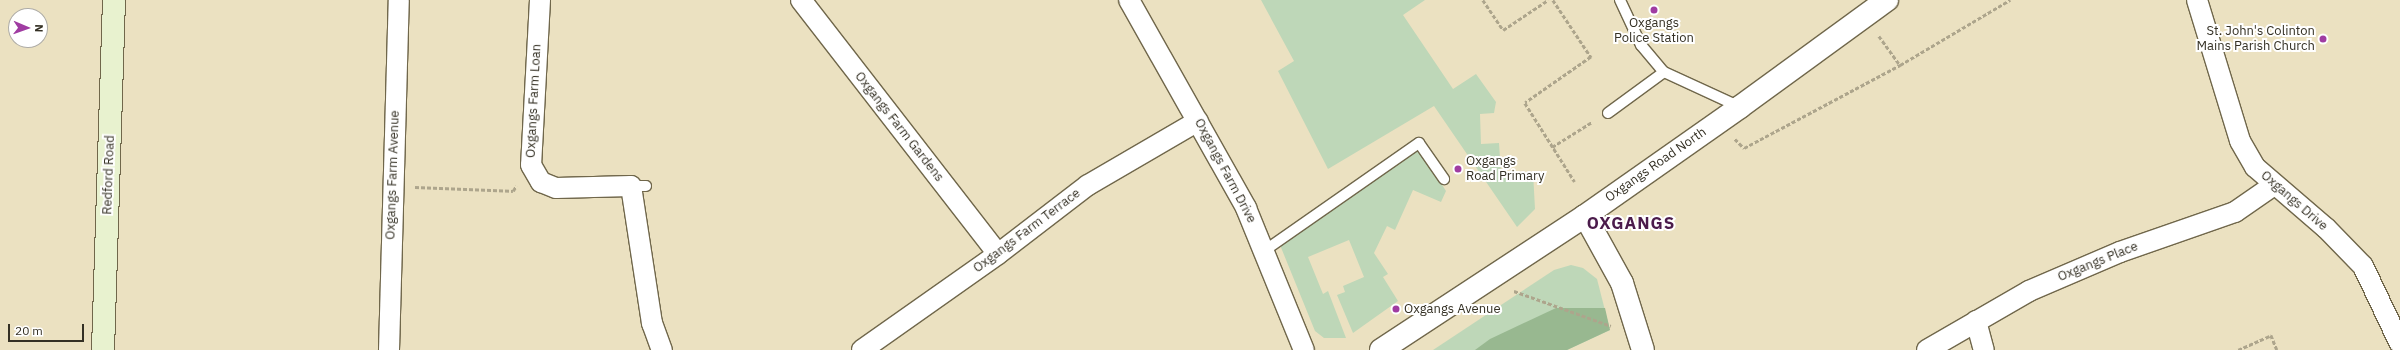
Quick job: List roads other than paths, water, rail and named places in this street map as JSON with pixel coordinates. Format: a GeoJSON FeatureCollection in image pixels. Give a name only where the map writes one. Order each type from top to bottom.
{"type":"FeatureCollection","features":[{"type":"Feature","properties":{"kind":"main road","name":"Redford Road"},"geometry":{"type":"LineString","coordinates":[[103,350],[114,0]]}},
{"type":"Feature","properties":{"kind":"street","name":"Oxgangs Farm Avenue"},"geometry":{"type":"LineString","coordinates":[[389,350],[399,0]]}},
{"type":"Feature","properties":{"kind":"street","name":"Oxgangs Farm Loan"},"geometry":{"type":"LineString","coordinates":[[540,0],[531,166],[541,182],[556,188],[639,186],[652,323],[662,350]]}},
{"type":"Feature","properties":{"kind":"street","name":"Oxgangs Farm Gardens"},"geometry":{"type":"LineString","coordinates":[[801,0],[998,254]]}},
{"type":"Feature","properties":{"kind":"street","name":"Oxgangs Farm Drive"},"geometry":{"type":"LineString","coordinates":[[1129,0],[1198,120],[1246,208],[1304,350]]}},
{"type":"Feature","properties":{"kind":"street","name":"Oxgangs Road North"},"geometry":{"type":"LineString","coordinates":[[1381,350],[1585,216],[1740,108],[1865,18],[1887,0]]}},
{"type":"Feature","properties":{"kind":"street","name":"Oxgangs Drive"},"geometry":{"type":"LineString","coordinates":[[2197,0],[2240,141],[2255,167],[2274,185],[2326,228],[2363,266],[2400,344]]}},
{"type":"Feature","properties":{"kind":"street","name":"Oxgangs Farm Terrace"},"geometry":{"type":"LineString","coordinates":[[862,350],[998,254],[1118,165],[1198,120]]}},
{"type":"Feature","properties":{"kind":"street","name":"Oxgangs Place"},"geometry":{"type":"LineString","coordinates":[[1928,350],[1976,321],[2074,270],[2235,212],[2274,185]]}},
{"type":"Feature","properties":{"kind":"street"},"geometry":{"type":"LineString","coordinates":[[1585,216],[1622,283],[1641,343]]}},
{"type":"Feature","properties":{"kind":"street"},"geometry":{"type":"LineString","coordinates":[[1976,321],[1984,350]]}},
{"type":"Feature","properties":{"kind":"lane"},"geometry":{"type":"LineString","coordinates":[[1620,0],[1641,45],[1664,72],[1740,108]]}},
{"type":"Feature","properties":{"kind":"lane"},"geometry":{"type":"LineString","coordinates":[[1608,113],[1664,72]]}},
{"type":"Feature","properties":{"kind":"lane"},"geometry":{"type":"LineString","coordinates":[[1264,251],[1419,143],[1444,179]]}},
{"type":"Feature","properties":{"kind":"place","name":"Oxgangs Police Station"},"geometry":{"type":"Point","coordinates":[1654,10]}},
{"type":"Feature","properties":{"kind":"place","name":"St. John's Colinton Mains Parish Church"},"geometry":{"type":"Point","coordinates":[2323,39]}},
{"type":"Feature","properties":{"kind":"place","name":"Oxgangs Road Primary"},"geometry":{"type":"Point","coordinates":[1458,169]}},
{"type":"Feature","properties":{"kind":"place","name":"Oxgangs Avenue"},"geometry":{"type":"Point","coordinates":[1396,309]}},
{"type":"Feature","properties":{"kind":"district","name":"OXGANGS"},"geometry":{"type":"Point","coordinates":[1631,224]}}]}
